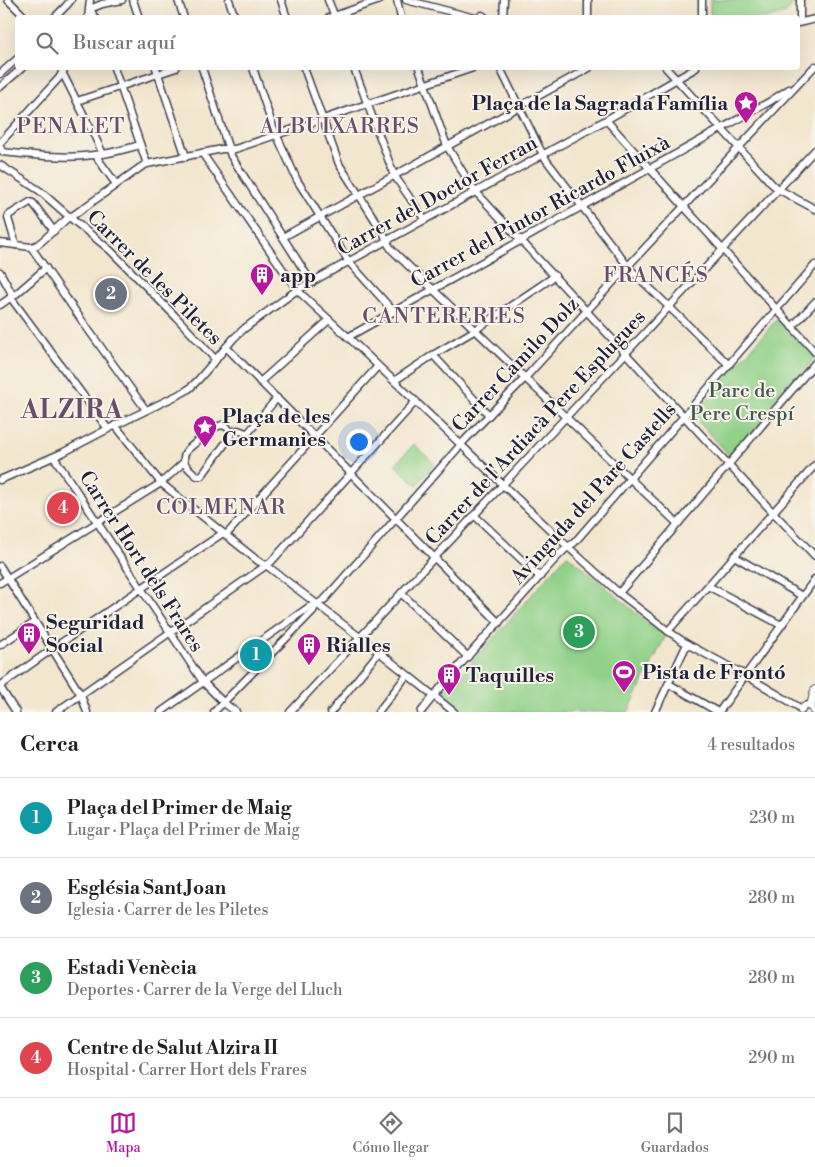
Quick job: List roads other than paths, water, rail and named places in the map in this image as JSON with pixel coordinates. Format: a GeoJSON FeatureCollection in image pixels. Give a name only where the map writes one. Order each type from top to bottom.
{"type":"FeatureCollection","features":[{"type":"Feature","properties":{"kind":"street"},"geometry":{"type":"LineString","coordinates":[[8,0],[22,15]]}},
{"type":"Feature","properties":{"kind":"street"},"geometry":{"type":"LineString","coordinates":[[57,15],[71,0]]}},
{"type":"Feature","properties":{"kind":"street"},"geometry":{"type":"LineString","coordinates":[[89,15],[90,0]]}},
{"type":"Feature","properties":{"kind":"street"},"geometry":{"type":"LineString","coordinates":[[85,15],[90,9],[102,4],[122,0]]}},
{"type":"Feature","properties":{"kind":"street"},"geometry":{"type":"LineString","coordinates":[[133,0],[138,15]]}},
{"type":"Feature","properties":{"kind":"street"},"geometry":{"type":"LineString","coordinates":[[178,0],[183,15]]}},
{"type":"Feature","properties":{"kind":"street"},"geometry":{"type":"LineString","coordinates":[[229,0],[234,15]]}},
{"type":"Feature","properties":{"kind":"street"},"geometry":{"type":"LineString","coordinates":[[281,0],[286,15]]}},
{"type":"Feature","properties":{"kind":"street"},"geometry":{"type":"LineString","coordinates":[[328,0],[332,15]]}},
{"type":"Feature","properties":{"kind":"street"},"geometry":{"type":"LineString","coordinates":[[338,15],[380,0]]}},
{"type":"Feature","properties":{"kind":"street"},"geometry":{"type":"LineString","coordinates":[[396,0],[400,15]]}},
{"type":"Feature","properties":{"kind":"street"},"geometry":{"type":"LineString","coordinates":[[406,0],[464,15]]}},
{"type":"Feature","properties":{"kind":"street"},"geometry":{"type":"LineString","coordinates":[[503,15],[504,0]]}},
{"type":"Feature","properties":{"kind":"street"},"geometry":{"type":"LineString","coordinates":[[588,0],[588,15]]}},
{"type":"Feature","properties":{"kind":"street"},"geometry":{"type":"LineString","coordinates":[[702,0],[702,15]]}},
{"type":"Feature","properties":{"kind":"street"},"geometry":{"type":"LineString","coordinates":[[799,15],[800,0]]}},
{"type":"Feature","properties":{"kind":"street"},"geometry":{"type":"LineString","coordinates":[[90,9],[93,15]]}},
{"type":"Feature","properties":{"kind":"street"},"geometry":{"type":"LineString","coordinates":[[800,23],[815,19]]}},
{"type":"Feature","properties":{"kind":"street"},"geometry":{"type":"LineString","coordinates":[[0,74],[15,61]]}},
{"type":"Feature","properties":{"kind":"street"},"geometry":{"type":"LineString","coordinates":[[740,148],[815,66]]}},
{"type":"Feature","properties":{"kind":"street"},"geometry":{"type":"LineString","coordinates":[[0,87],[20,70]]}},
{"type":"Feature","properties":{"kind":"street"},"geometry":{"type":"LineString","coordinates":[[63,70],[59,78],[1,148],[42,156],[100,155],[140,145]]}},
{"type":"Feature","properties":{"kind":"street"},"geometry":{"type":"LineString","coordinates":[[63,70],[76,101],[94,134],[100,155],[98,160],[116,184]]}},
{"type":"Feature","properties":{"kind":"street"},"geometry":{"type":"LineString","coordinates":[[115,70],[147,164]]}},
{"type":"Feature","properties":{"kind":"street"},"geometry":{"type":"LineString","coordinates":[[76,101],[120,86],[157,70],[186,157]]}},
{"type":"Feature","properties":{"kind":"street"},"geometry":{"type":"LineString","coordinates":[[203,70],[231,156],[312,282]]}},
{"type":"Feature","properties":{"kind":"street"},"geometry":{"type":"LineString","coordinates":[[254,70],[276,135],[297,180],[349,262],[394,312]]}},
{"type":"Feature","properties":{"kind":"street"},"geometry":{"type":"LineString","coordinates":[[305,70],[339,164],[392,250],[678,524]]}},
{"type":"Feature","properties":{"kind":"street"},"geometry":{"type":"LineString","coordinates":[[355,70],[394,175],[425,220]]}},
{"type":"Feature","properties":{"kind":"street"},"geometry":{"type":"LineString","coordinates":[[420,70],[447,146],[476,192],[815,556]]}},
{"type":"Feature","properties":{"kind":"street"},"geometry":{"type":"LineString","coordinates":[[0,243],[31,247],[37,245],[70,217],[147,164],[222,149],[235,149],[467,70]]}},
{"type":"Feature","properties":{"kind":"street"},"geometry":{"type":"LineString","coordinates":[[501,70],[543,155],[628,266],[729,365]]}},
{"type":"Feature","properties":{"kind":"street"},"geometry":{"type":"LineString","coordinates":[[283,237],[585,70]]}},
{"type":"Feature","properties":{"kind":"street"},"geometry":{"type":"LineString","coordinates":[[668,70],[772,184],[815,209]]}},
{"type":"Feature","properties":{"kind":"street","name":"Carrer del Doctor Ferran"},"geometry":{"type":"LineString","coordinates":[[0,480],[54,457],[187,390],[245,328],[297,290],[606,120],[693,70]]}},
{"type":"Feature","properties":{"kind":"street"},"geometry":{"type":"LineString","coordinates":[[722,128],[799,83]]}},
{"type":"Feature","properties":{"kind":"street"},"geometry":{"type":"LineString","coordinates":[[606,120],[815,352]]}},
{"type":"Feature","properties":{"kind":"street","name":"Carrer del Pintor Ricardo Fluixà"},"geometry":{"type":"LineString","coordinates":[[348,337],[722,128]]}},
{"type":"Feature","properties":{"kind":"street","name":"Carrer Camilo Dolz"},"geometry":{"type":"LineString","coordinates":[[316,605],[325,599],[460,445],[740,148]]}},
{"type":"Feature","properties":{"kind":"street","name":"Carrer de l'Ardiacà Pere Esplugues"},"geometry":{"type":"LineString","coordinates":[[290,712],[815,150]]}},
{"type":"Feature","properties":{"kind":"street"},"geometry":{"type":"LineString","coordinates":[[202,153],[297,290],[619,593],[687,644],[745,675],[802,711],[804,706],[813,709],[815,690]]}},
{"type":"Feature","properties":{"kind":"street","name":"Carrer de les Piletes"},"geometry":{"type":"LineString","coordinates":[[0,165],[38,190],[110,250],[216,360]]}},
{"type":"Feature","properties":{"kind":"street"},"geometry":{"type":"LineString","coordinates":[[16,245],[8,218],[30,202],[33,202],[54,231]]}},
{"type":"Feature","properties":{"kind":"street"},"geometry":{"type":"LineString","coordinates":[[31,247],[146,410]]}},
{"type":"Feature","properties":{"kind":"street","name":"Avinguda del Pare Castells"},"geometry":{"type":"LineString","coordinates":[[421,712],[567,546],[574,543],[776,310],[812,274],[815,265]]}},
{"type":"Feature","properties":{"kind":"street"},"geometry":{"type":"LineString","coordinates":[[0,305],[46,268]]}},
{"type":"Feature","properties":{"kind":"street"},"geometry":{"type":"LineString","coordinates":[[0,272],[11,292],[11,297],[108,429]]}},
{"type":"Feature","properties":{"kind":"street"},"geometry":{"type":"LineString","coordinates":[[394,381],[555,276]]}},
{"type":"Feature","properties":{"kind":"street"},"geometry":{"type":"LineString","coordinates":[[792,327],[815,302]]}},
{"type":"Feature","properties":{"kind":"street"},"geometry":{"type":"LineString","coordinates":[[260,382],[329,320]]}},
{"type":"Feature","properties":{"kind":"street"},"geometry":{"type":"LineString","coordinates":[[226,347],[499,623]]}},
{"type":"Feature","properties":{"kind":"street"},"geometry":{"type":"LineString","coordinates":[[433,355],[489,415]]}},
{"type":"Feature","properties":{"kind":"street"},"geometry":{"type":"LineString","coordinates":[[619,593],[815,363]]}},
{"type":"Feature","properties":{"kind":"street"},"geometry":{"type":"LineString","coordinates":[[16,712],[0,686],[52,649],[225,534],[378,366]]}},
{"type":"Feature","properties":{"kind":"street"},"geometry":{"type":"LineString","coordinates":[[230,432],[238,430],[248,433],[277,398]]}},
{"type":"Feature","properties":{"kind":"street"},"geometry":{"type":"LineString","coordinates":[[56,712],[271,562],[416,402]]}},
{"type":"Feature","properties":{"kind":"street"},"geometry":{"type":"LineString","coordinates":[[115,425],[160,483],[454,712]]}},
{"type":"Feature","properties":{"kind":"street"},"geometry":{"type":"LineString","coordinates":[[222,425],[230,432],[227,441],[202,475],[195,474],[184,462],[183,456],[187,450],[213,428],[222,425]]}},
{"type":"Feature","properties":{"kind":"street","name":"Carrer Hort dels Frares"},"geometry":{"type":"LineString","coordinates":[[54,457],[203,682],[236,712]]}},
{"type":"Feature","properties":{"kind":"street"},"geometry":{"type":"LineString","coordinates":[[0,583],[160,483],[184,462]]}},
{"type":"Feature","properties":{"kind":"street"},"geometry":{"type":"LineString","coordinates":[[668,631],[815,465]]}},
{"type":"Feature","properties":{"kind":"street"},"geometry":{"type":"LineString","coordinates":[[474,515],[540,577]]}},
{"type":"Feature","properties":{"kind":"street"},"geometry":{"type":"LineString","coordinates":[[734,556],[802,596]]}},
{"type":"Feature","properties":{"kind":"street"},"geometry":{"type":"LineString","coordinates":[[0,566],[36,622],[88,710]]}},
{"type":"Feature","properties":{"kind":"street"},"geometry":{"type":"LineString","coordinates":[[668,684],[718,712],[815,579]]}},
{"type":"Feature","properties":{"kind":"street"},"geometry":{"type":"LineString","coordinates":[[708,586],[781,625]]}},
{"type":"Feature","properties":{"kind":"street"},"geometry":{"type":"LineString","coordinates":[[401,593],[468,657]]}},
{"type":"Feature","properties":{"kind":"street"},"geometry":{"type":"LineString","coordinates":[[214,712],[224,703],[270,644],[309,608],[316,605]]}},
{"type":"Feature","properties":{"kind":"street"},"geometry":{"type":"LineString","coordinates":[[161,712],[203,682],[270,644],[313,611],[316,605]]}},
{"type":"Feature","properties":{"kind":"street"},"geometry":{"type":"LineString","coordinates":[[0,645],[36,622]]}},
{"type":"Feature","properties":{"kind":"street"},"geometry":{"type":"LineString","coordinates":[[655,712],[687,644]]}},
{"type":"Feature","properties":{"kind":"street"},"geometry":{"type":"LineString","coordinates":[[331,712],[379,652]]}},
{"type":"Feature","properties":{"kind":"street"},"geometry":{"type":"LineString","coordinates":[[378,712],[407,675]]}},
{"type":"Feature","properties":{"kind":"place","name":"Plaça de la Sagrada Família"},"geometry":{"type":"Point","coordinates":[746,124]}},
{"type":"Feature","properties":{"kind":"place","name":"Església Sant Joan"},"geometry":{"type":"Point","coordinates":[111,294]}},
{"type":"Feature","properties":{"kind":"place","name":"app"},"geometry":{"type":"Point","coordinates":[262,296]}},
{"type":"Feature","properties":{"kind":"place","name":"Plaça de les Germanies"},"geometry":{"type":"Point","coordinates":[205,448]}},
{"type":"Feature","properties":{"kind":"place","name":"Centre de Salut Alzira II"},"geometry":{"type":"Point","coordinates":[63,508]}},
{"type":"Feature","properties":{"kind":"place","name":"Estadi Venècia"},"geometry":{"type":"Point","coordinates":[579,632]}},
{"type":"Feature","properties":{"kind":"place","name":"Seguridad Social"},"geometry":{"type":"Point","coordinates":[29,655]}},
{"type":"Feature","properties":{"kind":"place","name":"Plaça del Primer de Maig"},"geometry":{"type":"Point","coordinates":[256,655]}},
{"type":"Feature","properties":{"kind":"place","name":"Rialles"},"geometry":{"type":"Point","coordinates":[309,666]}},
{"type":"Feature","properties":{"kind":"place","name":"Pista de Frontó"},"geometry":{"type":"Point","coordinates":[624,693]}},
{"type":"Feature","properties":{"kind":"place","name":"Taquilles"},"geometry":{"type":"Point","coordinates":[449,696]}},
{"type":"Feature","properties":{"kind":"district","name":"PENALET"},"geometry":{"type":"Point","coordinates":[71,126]}},
{"type":"Feature","properties":{"kind":"district","name":"ALBUIXARRES"},"geometry":{"type":"Point","coordinates":[340,126]}},
{"type":"Feature","properties":{"kind":"district","name":"FRANCÉS"},"geometry":{"type":"Point","coordinates":[656,275]}},
{"type":"Feature","properties":{"kind":"district","name":"CANTERERIES"},"geometry":{"type":"Point","coordinates":[444,316]}},
{"type":"Feature","properties":{"kind":"district","name":"ALZIRA"},"geometry":{"type":"Point","coordinates":[72,409]}},
{"type":"Feature","properties":{"kind":"district","name":"COLMENAR"},"geometry":{"type":"Point","coordinates":[221,507]}},
{"type":"Feature","properties":{"kind":"park label","name":"Parc de Pere Crespí"},"geometry":{"type":"Point","coordinates":[742,402]}}]}
